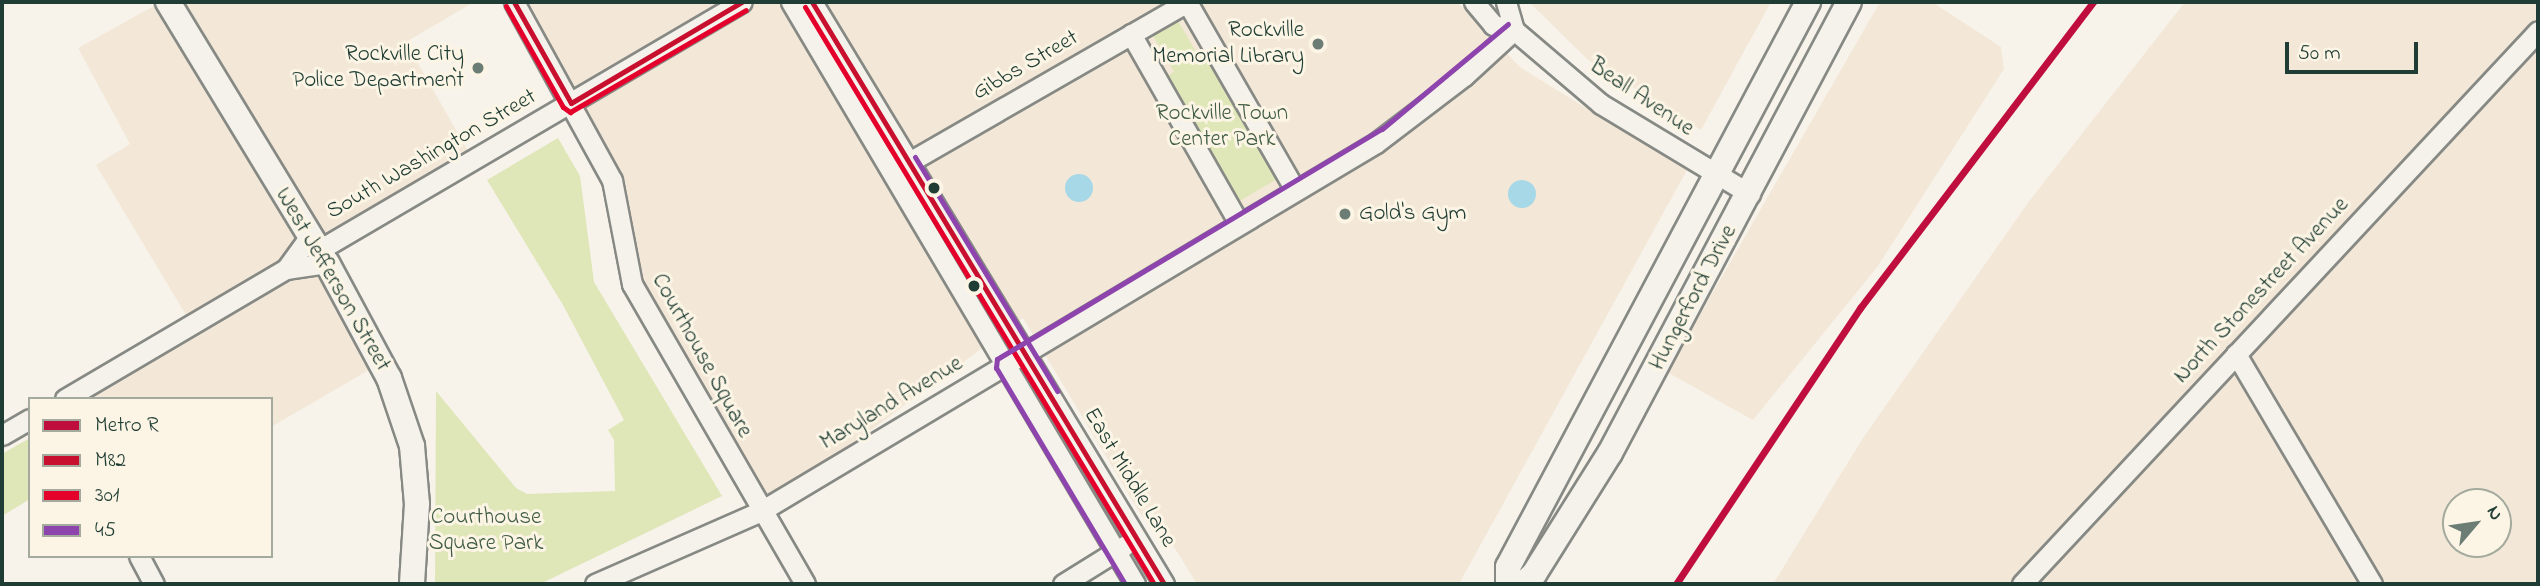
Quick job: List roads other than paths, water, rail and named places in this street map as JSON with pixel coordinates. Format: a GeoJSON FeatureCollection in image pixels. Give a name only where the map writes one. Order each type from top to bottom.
{"type":"FeatureCollection","features":[{"type":"Feature","properties":{"kind":"main road","name":"West Jefferson Street"},"geometry":{"type":"LineString","coordinates":[[168,2],[319,250],[389,378],[412,446],[417,504],[412,584]]}},
{"type":"Feature","properties":{"kind":"main road","name":"Hungerford Drive"},"geometry":{"type":"LineString","coordinates":[[1508,584],[1508,567],[1808,2]]}},
{"type":"Feature","properties":{"kind":"main road","name":"Hungerford Drive"},"geometry":{"type":"LineString","coordinates":[[1522,584],[1534,574],[1610,453],[1750,194],[1849,2]]}},
{"type":"Feature","properties":{"kind":"street","name":"Courthouse Square"},"geometry":{"type":"LineString","coordinates":[[514,2],[612,180],[632,284],[761,511],[806,584]]}},
{"type":"Feature","properties":{"kind":"street","name":"South Washington Street"},"geometry":{"type":"LineString","coordinates":[[68,397],[742,2]]}},
{"type":"Feature","properties":{"kind":"street"},"geometry":{"type":"LineString","coordinates":[[791,2],[1135,584]]}},
{"type":"Feature","properties":{"kind":"street","name":"East Middle Lane"},"geometry":{"type":"LineString","coordinates":[[812,2],[1164,584]]}},
{"type":"Feature","properties":{"kind":"street"},"geometry":{"type":"LineString","coordinates":[[1187,2],[1295,190]]}},
{"type":"Feature","properties":{"kind":"street","name":"Gibbs Street"},"geometry":{"type":"LineString","coordinates":[[890,173],[1187,2]]}},
{"type":"Feature","properties":{"kind":"street","name":"Beall Avenue"},"geometry":{"type":"LineString","coordinates":[[1474,2],[1493,25],[1514,30],[1601,104],[1716,176],[1750,194]]}},
{"type":"Feature","properties":{"kind":"street"},"geometry":{"type":"LineString","coordinates":[[1506,2],[1514,30]]}},
{"type":"Feature","properties":{"kind":"street","name":"Maryland Avenue"},"geometry":{"type":"LineString","coordinates":[[594,584],[761,511],[1295,190],[1399,127],[1514,30]]}},
{"type":"Feature","properties":{"kind":"street","name":"North Stonestreet Avenue"},"geometry":{"type":"LineString","coordinates":[[2022,584],[2538,31]]}},
{"type":"Feature","properties":{"kind":"street"},"geometry":{"type":"LineString","coordinates":[[1131,34],[1239,223]]}},
{"type":"Feature","properties":{"kind":"street","name":"South Washington Street"},"geometry":{"type":"LineString","coordinates":[[286,269],[319,250]]}},
{"type":"Feature","properties":{"kind":"street"},"geometry":{"type":"LineString","coordinates":[[2236,354],[2372,584]]}},
{"type":"Feature","properties":{"kind":"street"},"geometry":{"type":"LineString","coordinates":[[2,435],[28,420]]}},
{"type":"Feature","properties":{"kind":"street"},"geometry":{"type":"LineString","coordinates":[[1063,584],[1116,553],[1136,537]]}},
{"type":"Feature","properties":{"kind":"street"},"geometry":{"type":"LineString","coordinates":[[140,558],[154,584]]}},
{"type":"Feature","properties":{"kind":"water"},"geometry":{"type":"Polygon","coordinates":[[[1079,174],[1089,178],[1093,188],[1089,198],[1079,202],[1069,198],[1065,188],[1069,178],[1079,174]]]}},
{"type":"Feature","properties":{"kind":"water"},"geometry":{"type":"Polygon","coordinates":[[[1522,180],[1532,184],[1536,194],[1532,204],[1522,208],[1512,204],[1508,194],[1512,184],[1522,180]]]}},
{"type":"Feature","properties":{"kind":"metro line","name":"R"},"geometry":{"type":"LineString","coordinates":[[1676,584],[1860,308],[2093,2]]}},
{"type":"Feature","properties":{"kind":"place","name":"Rockville Memorial Library"},"geometry":{"type":"Point","coordinates":[1318,44]}},
{"type":"Feature","properties":{"kind":"place","name":"Rockville City Police Department"},"geometry":{"type":"Point","coordinates":[478,68]}},
{"type":"Feature","properties":{"kind":"place","name":"Gold's Gym"},"geometry":{"type":"Point","coordinates":[1345,214]}},
{"type":"Feature","properties":{"kind":"park label","name":"Rockville Town Center Park"},"geometry":{"type":"Point","coordinates":[1222,127]}},
{"type":"Feature","properties":{"kind":"park label","name":"Courthouse Square Park"},"geometry":{"type":"Point","coordinates":[486,531]}}]}
